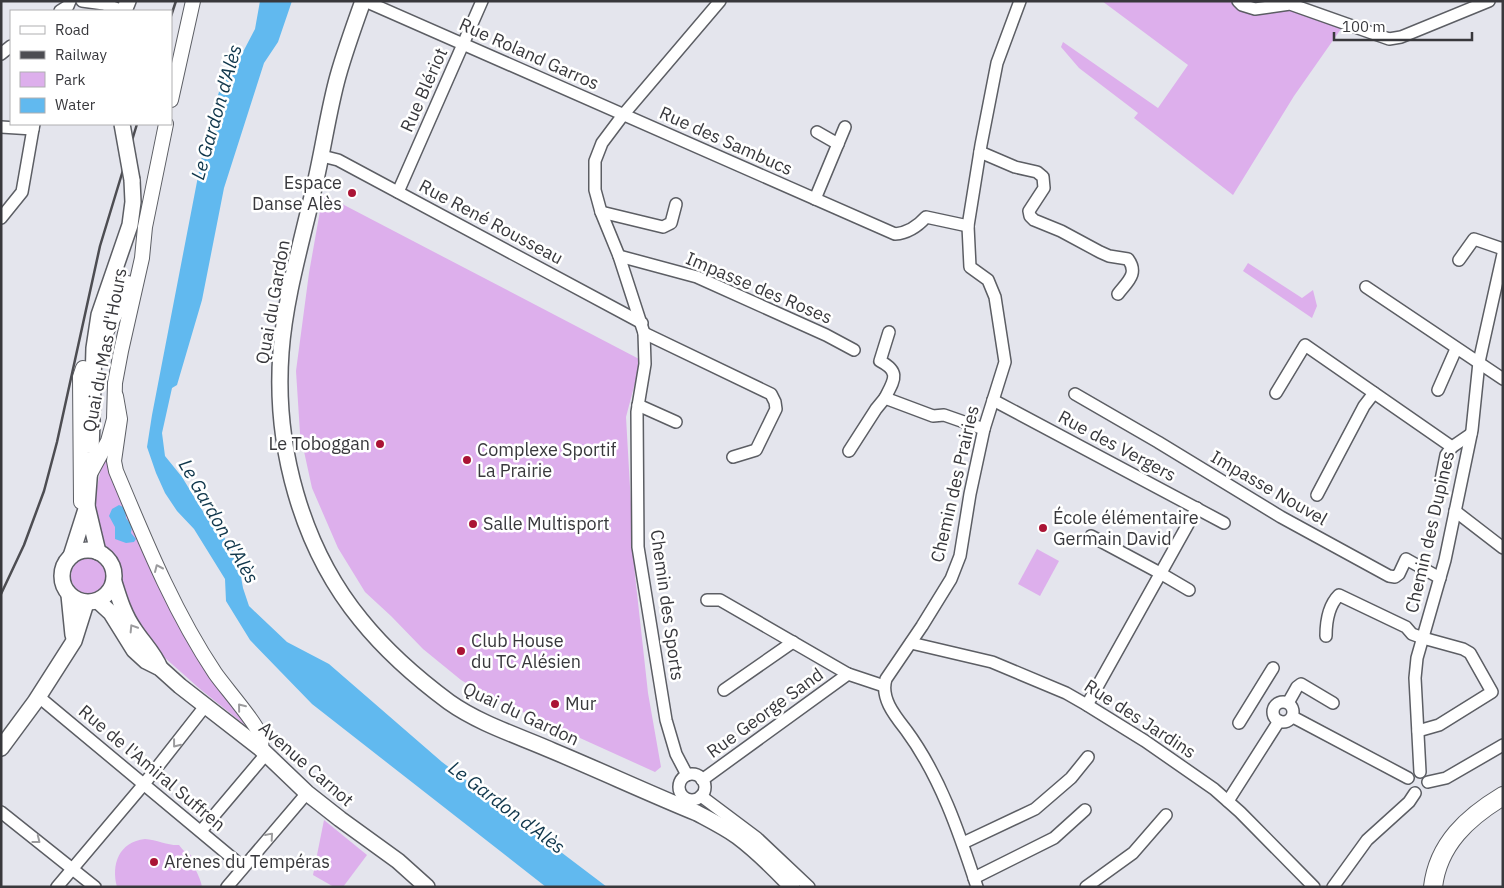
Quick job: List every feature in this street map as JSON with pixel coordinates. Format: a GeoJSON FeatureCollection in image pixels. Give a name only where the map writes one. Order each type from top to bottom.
{"type":"FeatureCollection","features":[{"type":"Feature","properties":{"kind":"main road","name":"Quai du Gardon"},"geometry":{"type":"LineString","coordinates":[[364,1],[338,78],[287,308],[281,349],[279,380],[285,452],[309,532],[339,589],[365,625],[402,662],[450,702],[495,726],[696,813],[738,837],[761,856],[792,887]]}},
{"type":"Feature","properties":{"kind":"main road"},"geometry":{"type":"LineString","coordinates":[[80,523],[87,506],[90,474],[94,348],[99,315],[130,225],[133,202],[132,180],[122,125]]}},
{"type":"Feature","properties":{"kind":"main road"},"geometry":{"type":"LineString","coordinates":[[87,506],[98,552]]}},
{"type":"Feature","properties":{"kind":"main road","name":"Quai du Mas d'Hours"},"geometry":{"type":"LineString","coordinates":[[71,556],[80,523]]}},
{"type":"Feature","properties":{"kind":"main road"},"geometry":{"type":"LineString","coordinates":[[84,550],[98,552],[113,567],[114,582],[111,589],[106,596],[92,602],[77,600],[69,595],[64,588],[62,570],[71,556],[84,550]]}},
{"type":"Feature","properties":{"kind":"main road","name":"Avenue Carnot"},"geometry":{"type":"LineString","coordinates":[[114,582],[127,618],[143,643],[154,655],[160,668]]}},
{"type":"Feature","properties":{"kind":"main road"},"geometry":{"type":"LineString","coordinates":[[69,595],[74,641]]}},
{"type":"Feature","properties":{"kind":"main road"},"geometry":{"type":"LineString","coordinates":[[1,748],[39,696],[74,641],[92,602]]}},
{"type":"Feature","properties":{"kind":"main road","name":"Avenue Carnot"},"geometry":{"type":"LineString","coordinates":[[92,602],[111,613],[134,650],[146,661],[160,668],[263,752],[307,793],[398,861],[427,887]]}},
{"type":"Feature","properties":{"kind":"main road"},"geometry":{"type":"LineString","coordinates":[[1433,887],[1438,864],[1446,846],[1467,821],[1503,796]]}},
{"type":"Feature","properties":{"kind":"street"},"geometry":{"type":"LineString","coordinates":[[62,10],[68,6],[70,1]]}},
{"type":"Feature","properties":{"kind":"street"},"geometry":{"type":"LineString","coordinates":[[82,1],[104,4],[120,10]]}},
{"type":"Feature","properties":{"kind":"street"},"geometry":{"type":"LineString","coordinates":[[172,96],[193,1]]}},
{"type":"Feature","properties":{"kind":"street","name":"Rue Roland Garros"},"geometry":{"type":"LineString","coordinates":[[364,1],[623,115]]}},
{"type":"Feature","properties":{"kind":"street","name":"Rue Blériot"},"geometry":{"type":"LineString","coordinates":[[398,192],[482,1]]}},
{"type":"Feature","properties":{"kind":"street","name":"Chemin des Sports"},"geometry":{"type":"LineString","coordinates":[[687,775],[676,754],[666,720],[638,547],[638,405],[644,364],[643,328],[620,256],[601,212],[595,190],[595,161],[602,143],[623,115],[720,1]]}},
{"type":"Feature","properties":{"kind":"street","name":"Chemin des Prairies"},"geometry":{"type":"LineString","coordinates":[[884,686],[886,679],[951,579],[960,556],[970,494],[984,430],[1005,362],[995,297],[988,280],[970,267],[968,226],[997,63],[1020,1]]}},
{"type":"Feature","properties":{"kind":"street"},"geometry":{"type":"LineString","coordinates":[[1238,1],[1242,5],[1255,9],[1290,4],[1389,39],[1402,37],[1488,1]]}},
{"type":"Feature","properties":{"kind":"street","name":"Rue des Sambucs"},"geometry":{"type":"LineString","coordinates":[[623,115],[895,234],[915,227],[926,217],[968,226]]}},
{"type":"Feature","properties":{"kind":"street","name":"Quai du Mas d'Hours"},"geometry":{"type":"LineString","coordinates":[[90,474],[108,441],[114,419],[115,383],[142,258],[145,228],[166,125]]}},
{"type":"Feature","properties":{"kind":"street"},"geometry":{"type":"LineString","coordinates":[[1,127],[34,126],[22,192],[1,218]]}},
{"type":"Feature","properties":{"kind":"street"},"geometry":{"type":"LineString","coordinates":[[815,199],[845,127]]}},
{"type":"Feature","properties":{"kind":"street"},"geometry":{"type":"LineString","coordinates":[[817,132],[838,144]]}},
{"type":"Feature","properties":{"kind":"street"},"geometry":{"type":"LineString","coordinates":[[980,152],[1015,167],[1037,172],[1042,176],[1044,188],[1029,211],[1030,216],[1034,220],[1061,230],[1100,252],[1128,259],[1133,266],[1133,272],[1118,294]]}},
{"type":"Feature","properties":{"kind":"street","name":"Rue René Rousseau"},"geometry":{"type":"LineString","coordinates":[[322,156],[338,160],[643,328],[770,394],[775,402],[776,409],[756,450],[733,457]]}},
{"type":"Feature","properties":{"kind":"street"},"geometry":{"type":"LineString","coordinates":[[601,212],[663,227],[671,223],[676,204]]}},
{"type":"Feature","properties":{"kind":"street","name":"Quai du Mas d'Hours"},"geometry":{"type":"LineString","coordinates":[[105,335],[121,304],[145,228]]}},
{"type":"Feature","properties":{"kind":"street"},"geometry":{"type":"LineString","coordinates":[[1458,260],[1474,239],[1503,249]]}},
{"type":"Feature","properties":{"kind":"street","name":"Chemin des Dupines"},"geometry":{"type":"LineString","coordinates":[[1420,772],[1415,678],[1417,658],[1440,578],[1455,511],[1471,434],[1479,362],[1503,254]]}},
{"type":"Feature","properties":{"kind":"street","name":"Impasse des Roses"},"geometry":{"type":"LineString","coordinates":[[620,256],[697,277],[826,334],[854,350]]}},
{"type":"Feature","properties":{"kind":"street"},"geometry":{"type":"LineString","coordinates":[[1366,287],[1503,379]]}},
{"type":"Feature","properties":{"kind":"street"},"geometry":{"type":"LineString","coordinates":[[849,451],[885,398],[895,375],[888,365],[880,361],[889,332]]}},
{"type":"Feature","properties":{"kind":"street","name":"Chemin des Dupines"},"geometry":{"type":"LineString","coordinates":[[1276,393],[1305,345],[1452,446]]}},
{"type":"Feature","properties":{"kind":"street"},"geometry":{"type":"LineString","coordinates":[[1438,390],[1456,349]]}},
{"type":"Feature","properties":{"kind":"street","name":"Quai du Mas d'Hours"},"geometry":{"type":"LineString","coordinates":[[80,523],[80,377],[83,368]]}},
{"type":"Feature","properties":{"kind":"street"},"geometry":{"type":"LineString","coordinates":[[1317,495],[1364,406],[1374,392]]}},
{"type":"Feature","properties":{"kind":"street","name":"Impasse Nouvel"},"geometry":{"type":"LineString","coordinates":[[1075,394],[1281,517],[1389,576],[1395,577],[1399,574],[1406,559],[1440,578]]}},
{"type":"Feature","properties":{"kind":"street"},"geometry":{"type":"LineString","coordinates":[[116,396],[120,419],[114,461],[116,471],[167,588],[190,633],[231,695],[258,729],[261,737],[263,752],[201,832]]}},
{"type":"Feature","properties":{"kind":"street"},"geometry":{"type":"LineString","coordinates":[[885,398],[933,416],[944,415],[984,430]]}},
{"type":"Feature","properties":{"kind":"street","name":"Rue des Vergers"},"geometry":{"type":"LineString","coordinates":[[993,400],[1224,523]]}},
{"type":"Feature","properties":{"kind":"street"},"geometry":{"type":"LineString","coordinates":[[638,405],[676,422]]}},
{"type":"Feature","properties":{"kind":"street","name":"Chemin des Dupines"},"geometry":{"type":"LineString","coordinates":[[1441,480],[1446,455],[1452,446],[1471,434]]}},
{"type":"Feature","properties":{"kind":"street"},"geometry":{"type":"LineString","coordinates":[[1087,705],[1197,508]]}},
{"type":"Feature","properties":{"kind":"street"},"geometry":{"type":"LineString","coordinates":[[1455,511],[1503,548]]}},
{"type":"Feature","properties":{"kind":"street"},"geometry":{"type":"LineString","coordinates":[[1091,536],[1190,590]]}},
{"type":"Feature","properties":{"kind":"street","name":"Chemin des Dupines"},"geometry":{"type":"LineString","coordinates":[[1326,636],[1326,622],[1332,602],[1339,595],[1406,627],[1412,634],[1422,638]]}},
{"type":"Feature","properties":{"kind":"street"},"geometry":{"type":"LineString","coordinates":[[707,600],[720,600],[848,674],[884,686],[890,710],[916,744],[939,786],[976,882],[1054,838],[1085,810]]}},
{"type":"Feature","properties":{"kind":"street"},"geometry":{"type":"LineString","coordinates":[[1418,731],[1439,725],[1492,692],[1470,653],[1463,649],[1422,638]]}},
{"type":"Feature","properties":{"kind":"street"},"geometry":{"type":"LineString","coordinates":[[724,690],[793,642]]}},
{"type":"Feature","properties":{"kind":"street","name":"Rue des Jardins"},"geometry":{"type":"LineString","coordinates":[[911,643],[992,662],[1066,693],[1087,705],[1146,741],[1214,789],[1314,887]]}},
{"type":"Feature","properties":{"kind":"street"},"geometry":{"type":"LineString","coordinates":[[1239,723],[1273,668]]}},
{"type":"Feature","properties":{"kind":"street","name":"Rue George Sand"},"geometry":{"type":"LineString","coordinates":[[702,780],[848,674]]}},
{"type":"Feature","properties":{"kind":"street"},"geometry":{"type":"LineString","coordinates":[[1288,703],[1297,687],[1301,684],[1333,704]]}},
{"type":"Feature","properties":{"kind":"street","name":"Rue de l'Amiral Suffren"},"geometry":{"type":"LineString","coordinates":[[39,696],[243,867]]}},
{"type":"Feature","properties":{"kind":"street"},"geometry":{"type":"LineString","coordinates":[[1256,696],[1274,706]]}},
{"type":"Feature","properties":{"kind":"street"},"geometry":{"type":"LineString","coordinates":[[1279,702],[1288,703],[1294,711],[1292,717],[1287,722],[1279,721],[1275,718],[1273,712],[1274,706],[1279,702]]}},
{"type":"Feature","properties":{"kind":"street"},"geometry":{"type":"LineString","coordinates":[[57,887],[144,784],[206,705]]}},
{"type":"Feature","properties":{"kind":"street"},"geometry":{"type":"LineString","coordinates":[[1292,717],[1408,778]]}},
{"type":"Feature","properties":{"kind":"street"},"geometry":{"type":"LineString","coordinates":[[1228,801],[1279,721]]}},
{"type":"Feature","properties":{"kind":"street"},"geometry":{"type":"LineString","coordinates":[[1427,785],[1426,776],[1420,772],[1412,773],[1408,778],[1407,785],[1411,791],[1415,793],[1421,792],[1427,785],[1446,778],[1503,745]]}},
{"type":"Feature","properties":{"kind":"street"},"geometry":{"type":"LineString","coordinates":[[962,844],[1035,809],[1071,778],[1088,757]]}},
{"type":"Feature","properties":{"kind":"street"},"geometry":{"type":"LineString","coordinates":[[687,775],[695,775],[702,780],[704,790],[698,798],[690,800],[680,793],[680,781],[687,775]]}},
{"type":"Feature","properties":{"kind":"street"},"geometry":{"type":"LineString","coordinates":[[226,887],[307,793]]}},
{"type":"Feature","properties":{"kind":"street"},"geometry":{"type":"LineString","coordinates":[[1333,887],[1367,840],[1409,802],[1415,793]]}},
{"type":"Feature","properties":{"kind":"street"},"geometry":{"type":"LineString","coordinates":[[701,796],[757,838],[809,887]]}},
{"type":"Feature","properties":{"kind":"street"},"geometry":{"type":"LineString","coordinates":[[1,812],[95,887]]}},
{"type":"Feature","properties":{"kind":"street"},"geometry":{"type":"LineString","coordinates":[[1086,887],[1133,853],[1166,815]]}},
{"type":"Feature","properties":{"kind":"green space"},"geometry":{"type":"Polygon","coordinates":[[[1102,1],[1233,1],[1298,10],[1343,26],[1294,96],[1233,195],[1134,118],[1138,113],[1079,68],[1061,47],[1063,42],[1158,108],[1188,65],[1102,1]]]}},
{"type":"Feature","properties":{"kind":"green space","name":"Complexe Sportif La Prairie"},"geometry":{"type":"Polygon","coordinates":[[[323,194],[641,360],[626,417],[635,575],[648,693],[661,767],[655,772],[527,714],[461,680],[423,649],[365,592],[338,548],[312,488],[300,433],[296,371],[309,273],[323,194]]]}},
{"type":"Feature","properties":{"kind":"green space"},"geometry":{"type":"Polygon","coordinates":[[[1248,263],[1302,298],[1313,290],[1317,306],[1312,318],[1243,271],[1248,263]]]}},
{"type":"Feature","properties":{"kind":"green space"},"geometry":{"type":"Polygon","coordinates":[[[113,450],[114,478],[250,729],[164,657],[138,626],[123,591],[116,562],[101,543],[94,512],[103,458],[113,450]]]}},
{"type":"Feature","properties":{"kind":"green space"},"geometry":{"type":"Polygon","coordinates":[[[1037,549],[1059,561],[1040,596],[1018,584],[1037,549]]]}},
{"type":"Feature","properties":{"kind":"green space"},"geometry":{"type":"Polygon","coordinates":[[[89,558],[96,559],[102,563],[106,569],[106,583],[102,589],[96,593],[89,594],[82,593],[76,589],[72,583],[71,576],[72,569],[76,563],[82,559],[89,558]]]}},
{"type":"Feature","properties":{"kind":"green space"},"geometry":{"type":"Polygon","coordinates":[[[324,820],[367,855],[343,887],[334,887],[313,875],[324,820]]]}},
{"type":"Feature","properties":{"kind":"green space","name":"Arènes du Tempéras"},"geometry":{"type":"Polygon","coordinates":[[[145,839],[179,845],[191,855],[202,887],[117,887],[115,878],[116,862],[123,849],[136,841],[145,839]]]}},
{"type":"Feature","properties":{"kind":"water","name":"Le Gardon d'Alès"},"geometry":{"type":"Polygon","coordinates":[[[260,1],[292,1],[278,42],[264,63],[224,188],[202,300],[177,385],[172,388],[162,433],[165,456],[182,477],[207,518],[228,542],[238,560],[243,588],[249,606],[287,642],[329,664],[442,762],[607,887],[546,887],[312,704],[250,640],[226,601],[225,579],[194,529],[177,511],[165,493],[156,473],[147,447],[206,135],[228,62],[236,53],[244,50],[255,29],[260,1]]]}},
{"type":"Feature","properties":{"kind":"water"},"geometry":{"type":"Polygon","coordinates":[[[119,505],[125,508],[126,518],[132,526],[131,533],[136,539],[134,542],[126,543],[115,539],[115,527],[109,516],[112,509],[119,505]]]}},
{"type":"Feature","properties":{"kind":"railway"},"geometry":{"type":"LineString","coordinates":[[172,13],[176,1]]}},
{"type":"Feature","properties":{"kind":"railway"},"geometry":{"type":"LineString","coordinates":[[1,594],[24,545],[44,491],[57,442],[100,246],[137,125]]}},
{"type":"Feature","properties":{"kind":"place","name":"Espace Danse Alès"},"geometry":{"type":"Point","coordinates":[352,193]}},
{"type":"Feature","properties":{"kind":"place","name":"Le Toboggan"},"geometry":{"type":"Point","coordinates":[380,444]}},
{"type":"Feature","properties":{"kind":"place","name":"Complexe Sportif La Prairie"},"geometry":{"type":"Point","coordinates":[467,460]}},
{"type":"Feature","properties":{"kind":"place","name":"Salle Multisport"},"geometry":{"type":"Point","coordinates":[473,524]}},
{"type":"Feature","properties":{"kind":"place","name":"École élémentaire Germain David"},"geometry":{"type":"Point","coordinates":[1043,528]}},
{"type":"Feature","properties":{"kind":"place","name":"Club House du TC Alésien"},"geometry":{"type":"Point","coordinates":[461,651]}},
{"type":"Feature","properties":{"kind":"place","name":"Mur"},"geometry":{"type":"Point","coordinates":[555,704]}},
{"type":"Feature","properties":{"kind":"place","name":"Arènes du Tempéras"},"geometry":{"type":"Point","coordinates":[154,862]}}]}
